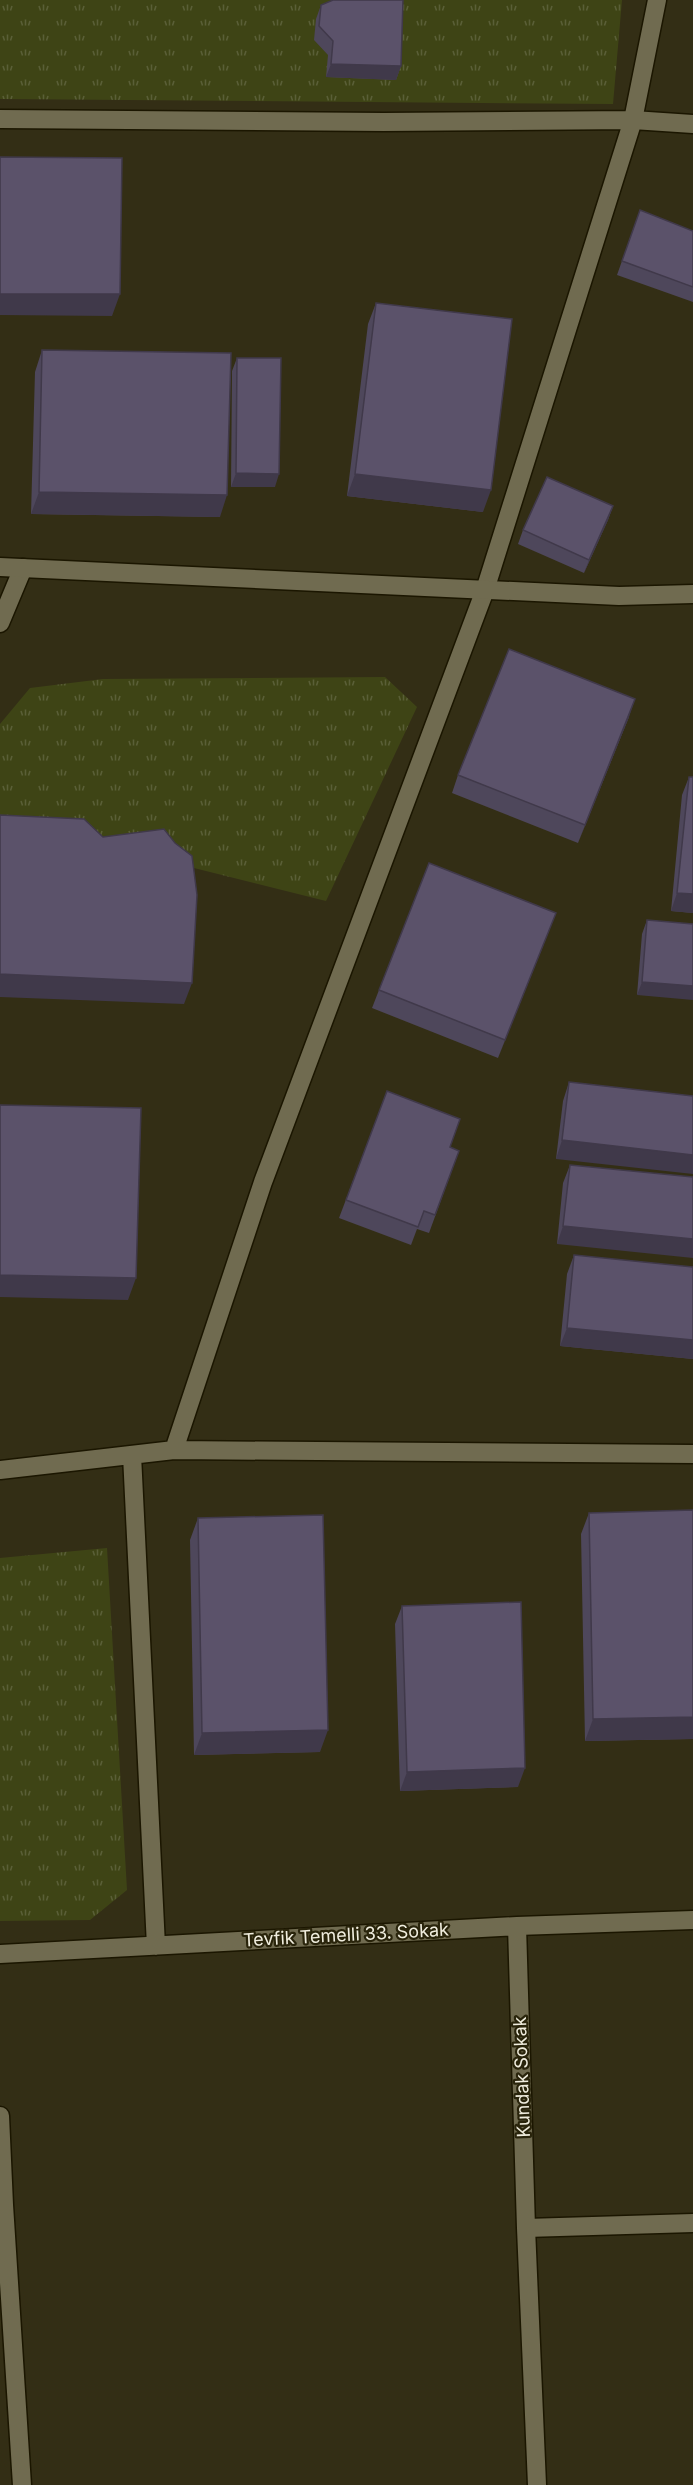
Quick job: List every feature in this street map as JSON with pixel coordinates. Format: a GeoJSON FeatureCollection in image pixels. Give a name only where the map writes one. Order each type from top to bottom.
{"type":"FeatureCollection","features":[{"type":"Feature","properties":{"kind":"street"},"geometry":{"type":"LineString","coordinates":[[174,1450],[263,1182],[485,590],[633,120],[657,0]]}},
{"type":"Feature","properties":{"kind":"street"},"geometry":{"type":"LineString","coordinates":[[0,119],[384,122],[633,120],[693,124]]}},
{"type":"Feature","properties":{"kind":"street"},"geometry":{"type":"LineString","coordinates":[[0,567],[619,596],[693,594]]}},
{"type":"Feature","properties":{"kind":"street"},"geometry":{"type":"LineString","coordinates":[[0,623],[23,568]]}},
{"type":"Feature","properties":{"kind":"street"},"geometry":{"type":"LineString","coordinates":[[0,1470],[174,1450],[693,1454]]}},
{"type":"Feature","properties":{"kind":"street"},"geometry":{"type":"LineString","coordinates":[[132,1455],[156,1946]]}},
{"type":"Feature","properties":{"kind":"street","name":"Tevfik Temelli 33. Sokak"},"geometry":{"type":"LineString","coordinates":[[0,1954],[517,1926],[693,1920]]}},
{"type":"Feature","properties":{"kind":"street","name":"Kundak Sokak"},"geometry":{"type":"LineString","coordinates":[[517,1926],[526,2228],[537,2485]]}},
{"type":"Feature","properties":{"kind":"street"},"geometry":{"type":"LineString","coordinates":[[0,2116],[22,2485]]}},
{"type":"Feature","properties":{"kind":"street"},"geometry":{"type":"LineString","coordinates":[[526,2228],[693,2223]]}},
{"type":"Feature","properties":{"kind":"green space"},"geometry":{"type":"Polygon","coordinates":[[[0,0],[622,0],[613,104],[0,99],[0,0]]]}},
{"type":"Feature","properties":{"kind":"green space"},"geometry":{"type":"Polygon","coordinates":[[[385,677],[417,707],[326,901],[162,860],[0,832],[0,724],[30,688],[103,679],[385,677]]]}},
{"type":"Feature","properties":{"kind":"green space"},"geometry":{"type":"Polygon","coordinates":[[[107,1548],[127,1890],[90,1920],[0,1921],[0,1558],[107,1548]]]}},
{"type":"Feature","properties":{"kind":"building"},"geometry":{"type":"Polygon","coordinates":[[[333,0],[403,0],[401,66],[331,64],[333,41],[319,26],[321,5],[333,0]]]}},
{"type":"Feature","properties":{"kind":"building"},"geometry":{"type":"Polygon","coordinates":[[[0,157],[122,158],[120,294],[0,294],[0,157]]]}},
{"type":"Feature","properties":{"kind":"building"},"geometry":{"type":"Polygon","coordinates":[[[640,210],[693,231],[693,287],[622,261],[640,210]]]}},
{"type":"Feature","properties":{"kind":"building"},"geometry":{"type":"Polygon","coordinates":[[[376,303],[512,319],[491,490],[355,474],[376,303]]]}},
{"type":"Feature","properties":{"kind":"building"},"geometry":{"type":"Polygon","coordinates":[[[42,350],[231,353],[227,495],[39,492],[42,350]]]}},
{"type":"Feature","properties":{"kind":"building"},"geometry":{"type":"Polygon","coordinates":[[[237,358],[281,358],[279,474],[236,473],[237,358]]]}},
{"type":"Feature","properties":{"kind":"building"},"geometry":{"type":"Polygon","coordinates":[[[547,477],[613,506],[589,560],[523,530],[547,477]]]}},
{"type":"Feature","properties":{"kind":"building"},"geometry":{"type":"Polygon","coordinates":[[[509,649],[635,699],[585,825],[458,775],[509,649]]]}},
{"type":"Feature","properties":{"kind":"building"},"geometry":{"type":"Polygon","coordinates":[[[689,777],[693,777],[693,894],[677,893],[689,777]]]}},
{"type":"Feature","properties":{"kind":"building"},"geometry":{"type":"Polygon","coordinates":[[[0,815],[84,819],[103,837],[164,829],[175,843],[192,856],[197,895],[192,983],[0,974],[0,815]]]}},
{"type":"Feature","properties":{"kind":"building"},"geometry":{"type":"Polygon","coordinates":[[[429,863],[556,913],[505,1040],[379,990],[429,863]]]}},
{"type":"Feature","properties":{"kind":"building"},"geometry":{"type":"Polygon","coordinates":[[[647,920],[693,924],[693,986],[642,982],[647,920]]]}},
{"type":"Feature","properties":{"kind":"building"},"geometry":{"type":"Polygon","coordinates":[[[569,1082],[693,1096],[693,1155],[562,1140],[569,1082]]]}},
{"type":"Feature","properties":{"kind":"building"},"geometry":{"type":"Polygon","coordinates":[[[387,1091],[460,1119],[450,1147],[459,1151],[435,1215],[424,1211],[418,1227],[346,1200],[387,1091]]]}},
{"type":"Feature","properties":{"kind":"building"},"geometry":{"type":"Polygon","coordinates":[[[0,1105],[141,1108],[136,1278],[0,1275],[0,1105]]]}},
{"type":"Feature","properties":{"kind":"building"},"geometry":{"type":"Polygon","coordinates":[[[570,1165],[693,1177],[693,1239],[563,1226],[570,1165]]]}},
{"type":"Feature","properties":{"kind":"building"},"geometry":{"type":"Polygon","coordinates":[[[574,1255],[693,1267],[693,1340],[567,1328],[574,1255]]]}},
{"type":"Feature","properties":{"kind":"building"},"geometry":{"type":"Polygon","coordinates":[[[693,1510],[693,1717],[593,1719],[589,1513],[693,1510]]]}},
{"type":"Feature","properties":{"kind":"building"},"geometry":{"type":"Polygon","coordinates":[[[323,1515],[328,1730],[202,1733],[198,1518],[323,1515]]]}},
{"type":"Feature","properties":{"kind":"building"},"geometry":{"type":"Polygon","coordinates":[[[521,1602],[525,1768],[407,1772],[402,1606],[521,1602]]]}}]}
